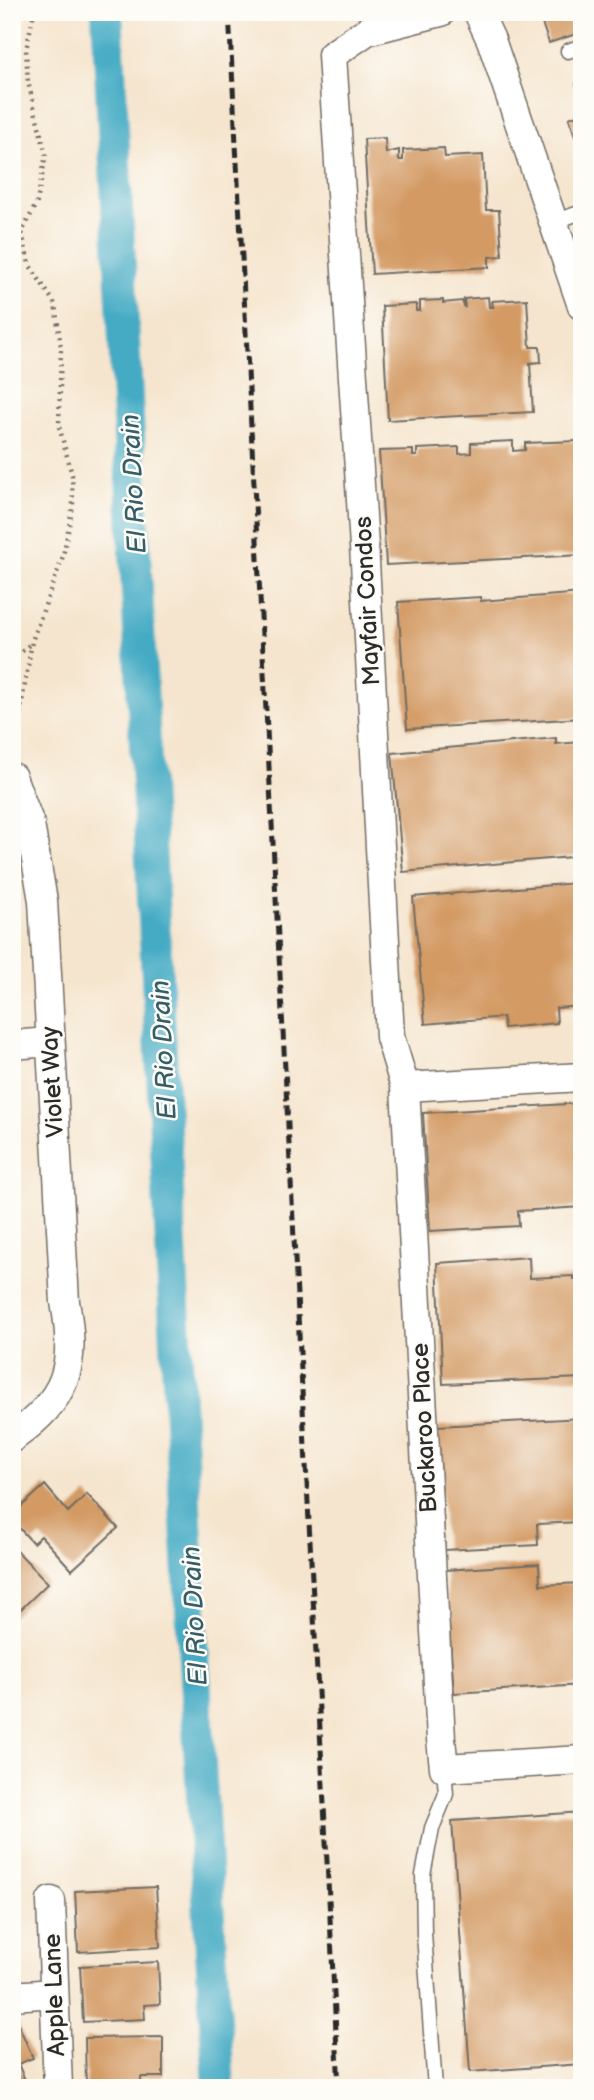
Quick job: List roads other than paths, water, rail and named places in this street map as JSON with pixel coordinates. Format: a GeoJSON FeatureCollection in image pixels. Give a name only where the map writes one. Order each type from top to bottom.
{"type":"FeatureCollection","features":[{"type":"Feature","properties":{"kind":"street","name":"Mayfair Condos"},"geometry":{"type":"LineString","coordinates":[[405,1087],[390,1037],[366,576],[332,55],[367,32],[441,12]]}},
{"type":"Feature","properties":{"kind":"street"},"geometry":{"type":"LineString","coordinates":[[478,12],[491,40],[582,306]]}},
{"type":"Feature","properties":{"kind":"street","name":"Violet Way"},"geometry":{"type":"LineString","coordinates":[[12,777],[30,824],[43,901],[65,1303],[71,1338],[62,1390],[30,1425],[12,1438]]}},
{"type":"Feature","properties":{"kind":"street"},"geometry":{"type":"LineString","coordinates":[[12,1045],[49,1042]]}},
{"type":"Feature","properties":{"kind":"street"},"geometry":{"type":"LineString","coordinates":[[405,1087],[582,1077]]}},
{"type":"Feature","properties":{"kind":"street","name":"Buckaroo Place"},"geometry":{"type":"LineString","coordinates":[[405,1087],[444,1768]]}},
{"type":"Feature","properties":{"kind":"street"},"geometry":{"type":"LineString","coordinates":[[444,1768],[582,1760]]}},
{"type":"Feature","properties":{"kind":"street","name":"Apple Lane"},"geometry":{"type":"LineString","coordinates":[[51,1901],[58,2088]]}},
{"type":"Feature","properties":{"kind":"street"},"geometry":{"type":"LineString","coordinates":[[12,1996],[54,1993]]}},
{"type":"Feature","properties":{"kind":"lane"},"geometry":{"type":"LineString","coordinates":[[553,222],[582,212]]}},
{"type":"Feature","properties":{"kind":"lane"},"geometry":{"type":"LineString","coordinates":[[435,2088],[424,1934],[424,1875],[432,1828],[446,1794],[444,1768]]}},
{"type":"Feature","properties":{"kind":"waterway","name":"El Rio Drain"},"geometry":{"type":"LineString","coordinates":[[107,12],[180,1420],[219,2088]]}},
{"type":"Feature","properties":{"kind":"railway"},"geometry":{"type":"LineString","coordinates":[[229,12],[339,2088]]}}]}
